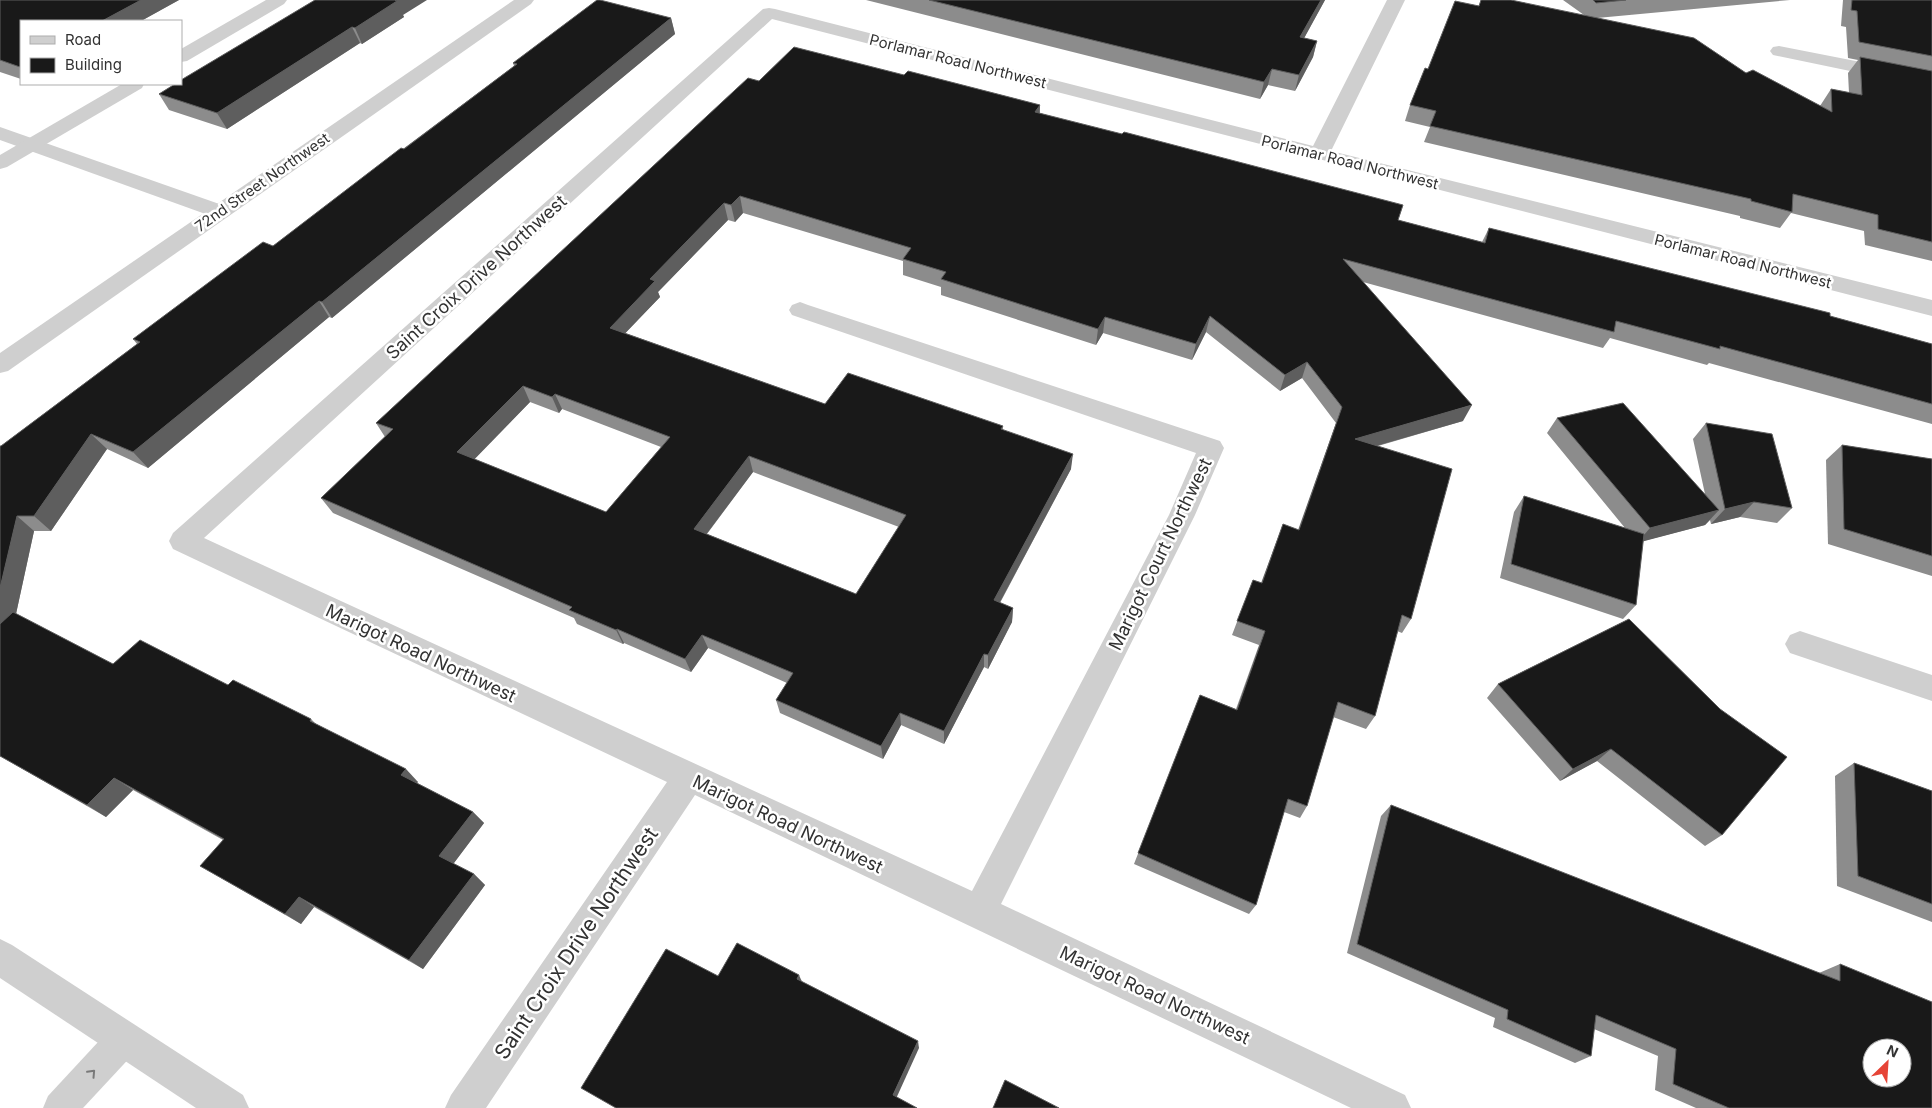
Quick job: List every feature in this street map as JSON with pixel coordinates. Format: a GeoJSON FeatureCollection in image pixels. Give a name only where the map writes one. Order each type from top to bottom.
{"type":"FeatureCollection","features":[{"type":"Feature","properties":{"kind":"street"},"geometry":{"type":"LineString","coordinates":[[182,56],[278,0]]}},
{"type":"Feature","properties":{"kind":"street","name":"72nd Street Northwest"},"geometry":{"type":"LineString","coordinates":[[0,365],[218,211],[525,0]]}},
{"type":"Feature","properties":{"kind":"street"},"geometry":{"type":"LineString","coordinates":[[1319,154],[1396,0]]}},
{"type":"Feature","properties":{"kind":"street","name":"Porlamar Road Northwest"},"geometry":{"type":"LineString","coordinates":[[769,13],[1932,308]]}},
{"type":"Feature","properties":{"kind":"street","name":"Saint Croix Drive Northwest"},"geometry":{"type":"LineString","coordinates":[[183,541],[769,13]]}},
{"type":"Feature","properties":{"kind":"street"},"geometry":{"type":"LineString","coordinates":[[1779,51],[1932,82]]}},
{"type":"Feature","properties":{"kind":"street"},"geometry":{"type":"LineString","coordinates":[[0,163],[133,85]]}},
{"type":"Feature","properties":{"kind":"street"},"geometry":{"type":"LineString","coordinates":[[0,133],[218,211]]}},
{"type":"Feature","properties":{"kind":"street","name":"Marigot Court Northwest"},"geometry":{"type":"LineString","coordinates":[[800,310],[1211,448],[1182,515],[979,912]]}},
{"type":"Feature","properties":{"kind":"street","name":"Marigot Road Northwest"},"geometry":{"type":"LineString","coordinates":[[183,541],[979,912],[1392,1108]]}},
{"type":"Feature","properties":{"kind":"street"},"geometry":{"type":"LineString","coordinates":[[1800,644],[1932,688]]}},
{"type":"Feature","properties":{"kind":"street","name":"Saint Croix Drive Northwest"},"geometry":{"type":"LineString","coordinates":[[464,1108],[688,778]]}},
{"type":"Feature","properties":{"kind":"street"},"geometry":{"type":"LineString","coordinates":[[0,957],[230,1108]]}},
{"type":"Feature","properties":{"kind":"lane"},"geometry":{"type":"LineString","coordinates":[[60,1108],[124,1038]]}},
{"type":"Feature","properties":{"kind":"building"},"geometry":{"type":"Polygon","coordinates":[[[0,0],[141,0],[104,20],[20,20],[20,67],[0,60],[0,0]]]}},
{"type":"Feature","properties":{"kind":"building"},"geometry":{"type":"Polygon","coordinates":[[[315,0],[397,1],[355,28],[352,27],[217,113],[159,94],[173,85],[182,85],[182,79],[315,0]]]}},
{"type":"Feature","properties":{"kind":"building"},"geometry":{"type":"Polygon","coordinates":[[[597,0],[671,18],[322,302],[319,301],[133,452],[91,434],[34,516],[17,516],[0,588],[0,446],[140,342],[133,339],[263,242],[273,246],[401,148],[404,149],[517,64],[513,63],[597,0]]]}},
{"type":"Feature","properties":{"kind":"building"},"geometry":{"type":"Polygon","coordinates":[[[929,0],[1321,0],[1300,37],[1317,41],[1299,75],[1272,69],[1264,82],[929,0]]]}},
{"type":"Feature","properties":{"kind":"building"},"geometry":{"type":"Polygon","coordinates":[[[1481,0],[1511,0],[1694,38],[1746,73],[1753,70],[1832,112],[1831,89],[1862,95],[1860,57],[1932,71],[1932,242],[1878,229],[1878,215],[1793,194],[1792,212],[1751,201],[1751,199],[1430,126],[1436,111],[1410,105],[1425,68],[1428,69],[1455,1],[1479,6],[1481,0]]]}},
{"type":"Feature","properties":{"kind":"building"},"geometry":{"type":"Polygon","coordinates":[[[1593,0],[1626,0],[1596,3],[1593,0]]]}},
{"type":"Feature","properties":{"kind":"building"},"geometry":{"type":"Polygon","coordinates":[[[1852,0],[1932,0],[1932,56],[1859,42],[1857,11],[1851,10],[1852,0]]]}},
{"type":"Feature","properties":{"kind":"building"},"geometry":{"type":"Polygon","coordinates":[[[794,47],[904,75],[908,71],[1040,105],[1035,112],[1122,134],[1124,132],[1403,205],[1398,220],[1485,243],[1489,228],[1830,313],[1830,316],[1932,344],[1932,404],[1720,346],[1720,349],[1616,321],[1614,332],[1343,259],[1472,405],[1355,439],[1452,469],[1411,619],[1402,615],[1375,716],[1338,702],[1307,806],[1288,799],[1256,905],[1138,853],[1200,695],[1237,710],[1265,631],[1237,621],[1253,580],[1262,583],[1283,524],[1299,530],[1342,407],[1307,362],[1285,375],[1210,316],[1196,344],[1105,317],[1098,329],[941,279],[946,272],[903,259],[911,248],[740,196],[731,205],[724,203],[650,279],[655,281],[610,328],[825,404],[848,373],[1003,426],[1001,429],[1073,454],[994,600],[1013,608],[988,655],[984,654],[944,731],[900,713],[881,746],[776,700],[793,673],[702,635],[685,659],[569,610],[572,607],[321,498],[393,429],[376,423],[748,78],[759,81],[794,47]],[[523,386],[457,452],[606,512],[670,437],[555,394],[552,397],[523,386]],[[749,456],[694,529],[856,594],[906,515],[749,456]]]}},
{"type":"Feature","properties":{"kind":"building"},"geometry":{"type":"Polygon","coordinates":[[[1623,403],[1719,510],[1650,528],[1557,418],[1623,403]]]}},
{"type":"Feature","properties":{"kind":"building"},"geometry":{"type":"Polygon","coordinates":[[[1706,423],[1772,434],[1792,508],[1754,502],[1725,509],[1706,423]]]}},
{"type":"Feature","properties":{"kind":"building"},"geometry":{"type":"Polygon","coordinates":[[[1842,445],[1932,459],[1932,556],[1844,529],[1842,445]]]}},
{"type":"Feature","properties":{"kind":"building"},"geometry":{"type":"Polygon","coordinates":[[[1524,496],[1644,534],[1636,605],[1511,564],[1524,496]]]}},
{"type":"Feature","properties":{"kind":"building"},"geometry":{"type":"Polygon","coordinates":[[[13,612],[113,664],[140,640],[228,685],[233,680],[406,769],[401,775],[473,812],[439,856],[474,874],[409,960],[299,897],[285,914],[200,866],[224,839],[114,778],[87,805],[0,756],[0,624],[13,612]]]}},
{"type":"Feature","properties":{"kind":"building"},"geometry":{"type":"Polygon","coordinates":[[[1629,619],[1720,709],[1787,757],[1722,835],[1611,749],[1573,769],[1498,684],[1629,619]]]}},
{"type":"Feature","properties":{"kind":"building"},"geometry":{"type":"Polygon","coordinates":[[[1854,763],[1932,791],[1932,904],[1858,876],[1854,763]]]}},
{"type":"Feature","properties":{"kind":"building"},"geometry":{"type":"Polygon","coordinates":[[[1391,805],[1840,981],[1840,964],[1932,1002],[1932,1108],[1729,1108],[1673,1084],[1676,1049],[1596,1015],[1591,1056],[1507,1019],[1508,1010],[1357,944],[1391,805]]]}},
{"type":"Feature","properties":{"kind":"building"},"geometry":{"type":"Polygon","coordinates":[[[737,943],[799,975],[797,979],[918,1041],[893,1095],[917,1108],[616,1108],[581,1088],[666,949],[718,976],[737,943]]]}},
{"type":"Feature","properties":{"kind":"building"},"geometry":{"type":"Polygon","coordinates":[[[1005,1080],[1059,1108],[993,1108],[1005,1080]]]}}]}
